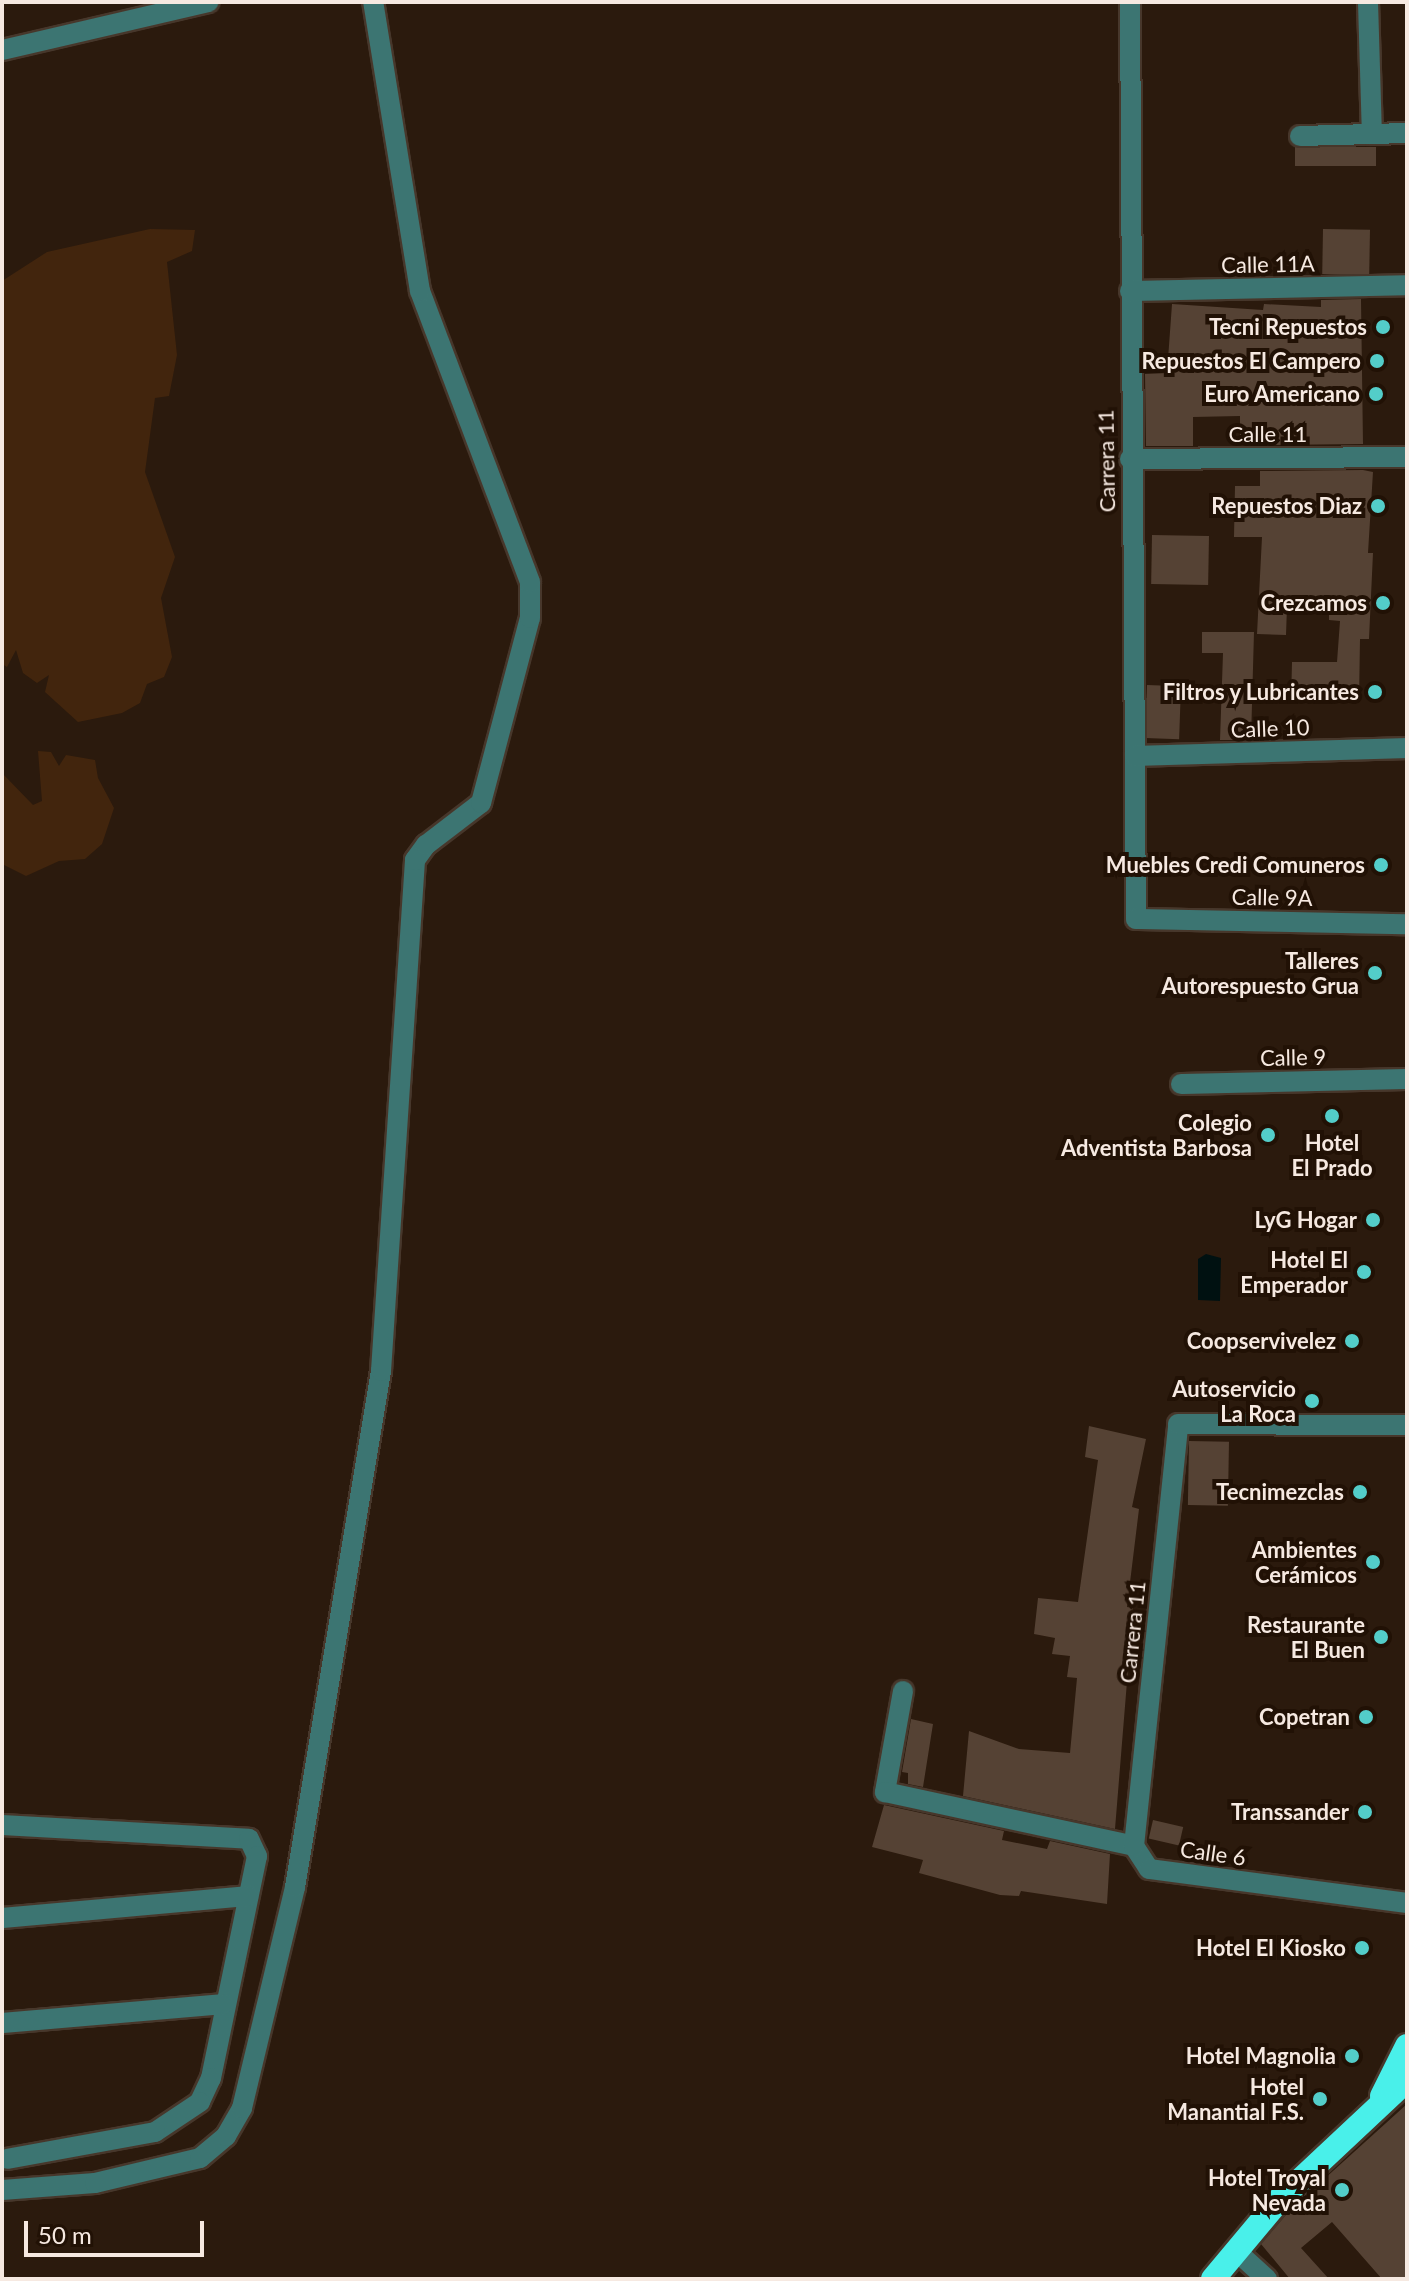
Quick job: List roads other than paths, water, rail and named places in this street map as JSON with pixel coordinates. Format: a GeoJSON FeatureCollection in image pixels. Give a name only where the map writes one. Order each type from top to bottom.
{"type":"FeatureCollection","features":[{"type":"Feature","properties":{"kind":"highway"},"geometry":{"type":"LineString","coordinates":[[1377,2106],[1407,2046]]}},
{"type":"Feature","properties":{"kind":"highway"},"geometry":{"type":"LineString","coordinates":[[1213,2279],[1235,2250],[1377,2106],[1407,2080]]}},
{"type":"Feature","properties":{"kind":"street"},"geometry":{"type":"LineString","coordinates":[[2,50],[209,2]]}},
{"type":"Feature","properties":{"kind":"street"},"geometry":{"type":"LineString","coordinates":[[2,1825],[249,1839],[257,1856],[223,2004],[211,2078],[200,2102],[181,2119],[155,2132],[4,2154],[9,2189],[95,2183],[200,2158],[226,2136],[242,2108],[295,1887],[381,1371],[415,860],[426,845],[481,803],[530,618],[530,582],[420,291],[373,2]]}},
{"type":"Feature","properties":{"kind":"street","name":"Carrera 11"},"geometry":{"type":"LineString","coordinates":[[1130,2],[1130,459],[1136,919]]}},
{"type":"Feature","properties":{"kind":"street"},"geometry":{"type":"LineString","coordinates":[[1368,2],[1372,134]]}},
{"type":"Feature","properties":{"kind":"street"},"geometry":{"type":"LineString","coordinates":[[1300,136],[1407,133]]}},
{"type":"Feature","properties":{"kind":"street","name":"Calle 11A"},"geometry":{"type":"LineString","coordinates":[[1130,291],[1407,285]]}},
{"type":"Feature","properties":{"kind":"street","name":"Calle 11"},"geometry":{"type":"LineString","coordinates":[[1130,459],[1407,457]]}},
{"type":"Feature","properties":{"kind":"street","name":"Calle 10"},"geometry":{"type":"LineString","coordinates":[[1135,756],[1407,748]]}},
{"type":"Feature","properties":{"kind":"street","name":"Calle 9A"},"geometry":{"type":"LineString","coordinates":[[1136,919],[1407,924]]}},
{"type":"Feature","properties":{"kind":"street","name":"Calle 9"},"geometry":{"type":"LineString","coordinates":[[1181,1084],[1407,1079]]}},
{"type":"Feature","properties":{"kind":"street","name":"Carrera 11"},"geometry":{"type":"LineString","coordinates":[[1134,1846],[1178,1424],[1407,1425]]}},
{"type":"Feature","properties":{"kind":"street","name":"Calle 6"},"geometry":{"type":"LineString","coordinates":[[903,1691],[885,1792],[1134,1846],[1149,1869],[1407,1903]]}},
{"type":"Feature","properties":{"kind":"street"},"geometry":{"type":"LineString","coordinates":[[2,1918],[248,1896]]}},
{"type":"Feature","properties":{"kind":"street"},"geometry":{"type":"LineString","coordinates":[[2,2023],[223,2004]]}},
{"type":"Feature","properties":{"kind":"street"},"geometry":{"type":"LineString","coordinates":[[1235,2250],[1267,2279]]}},
{"type":"Feature","properties":{"kind":"place","name":"Tecni Repuestos"},"geometry":{"type":"Point","coordinates":[1383,327]}},
{"type":"Feature","properties":{"kind":"place","name":"Repuestos El Campero"},"geometry":{"type":"Point","coordinates":[1377,361]}},
{"type":"Feature","properties":{"kind":"place","name":"Euro Americano"},"geometry":{"type":"Point","coordinates":[1376,394]}},
{"type":"Feature","properties":{"kind":"place","name":"Repuestos Diaz"},"geometry":{"type":"Point","coordinates":[1378,506]}},
{"type":"Feature","properties":{"kind":"place","name":"Crezcamos"},"geometry":{"type":"Point","coordinates":[1383,603]}},
{"type":"Feature","properties":{"kind":"place","name":"Filtros y Lubricantes"},"geometry":{"type":"Point","coordinates":[1375,692]}},
{"type":"Feature","properties":{"kind":"place","name":"Muebles Credi Comuneros"},"geometry":{"type":"Point","coordinates":[1381,865]}},
{"type":"Feature","properties":{"kind":"place","name":"Talleres Autorespuesto Grua"},"geometry":{"type":"Point","coordinates":[1375,973]}},
{"type":"Feature","properties":{"kind":"place","name":"Hotel El Prado"},"geometry":{"type":"Point","coordinates":[1332,1116]}},
{"type":"Feature","properties":{"kind":"place","name":"Colegio Adventista Barbosa"},"geometry":{"type":"Point","coordinates":[1268,1135]}},
{"type":"Feature","properties":{"kind":"place","name":"LyG Hogar"},"geometry":{"type":"Point","coordinates":[1373,1220]}},
{"type":"Feature","properties":{"kind":"place","name":"Hotel El Emperador"},"geometry":{"type":"Point","coordinates":[1364,1272]}},
{"type":"Feature","properties":{"kind":"place","name":"Coopservivelez"},"geometry":{"type":"Point","coordinates":[1352,1341]}},
{"type":"Feature","properties":{"kind":"place","name":"Autoservicio La Roca"},"geometry":{"type":"Point","coordinates":[1312,1401]}},
{"type":"Feature","properties":{"kind":"place","name":"Tecnimezclas"},"geometry":{"type":"Point","coordinates":[1360,1492]}},
{"type":"Feature","properties":{"kind":"place","name":"Ambientes Cerámicos"},"geometry":{"type":"Point","coordinates":[1373,1562]}},
{"type":"Feature","properties":{"kind":"place","name":"Restaurante El Buen"},"geometry":{"type":"Point","coordinates":[1381,1637]}},
{"type":"Feature","properties":{"kind":"place","name":"Copetran"},"geometry":{"type":"Point","coordinates":[1366,1717]}},
{"type":"Feature","properties":{"kind":"place","name":"Transsander"},"geometry":{"type":"Point","coordinates":[1365,1812]}},
{"type":"Feature","properties":{"kind":"place","name":"Hotel El Kiosko"},"geometry":{"type":"Point","coordinates":[1362,1948]}},
{"type":"Feature","properties":{"kind":"place","name":"Hotel Magnolia"},"geometry":{"type":"Point","coordinates":[1352,2056]}},
{"type":"Feature","properties":{"kind":"place","name":"Hotel Manantial F.S."},"geometry":{"type":"Point","coordinates":[1320,2099]}},
{"type":"Feature","properties":{"kind":"place","name":"Hotel Troyal Nevada"},"geometry":{"type":"Point","coordinates":[1342,2190]}}]}
